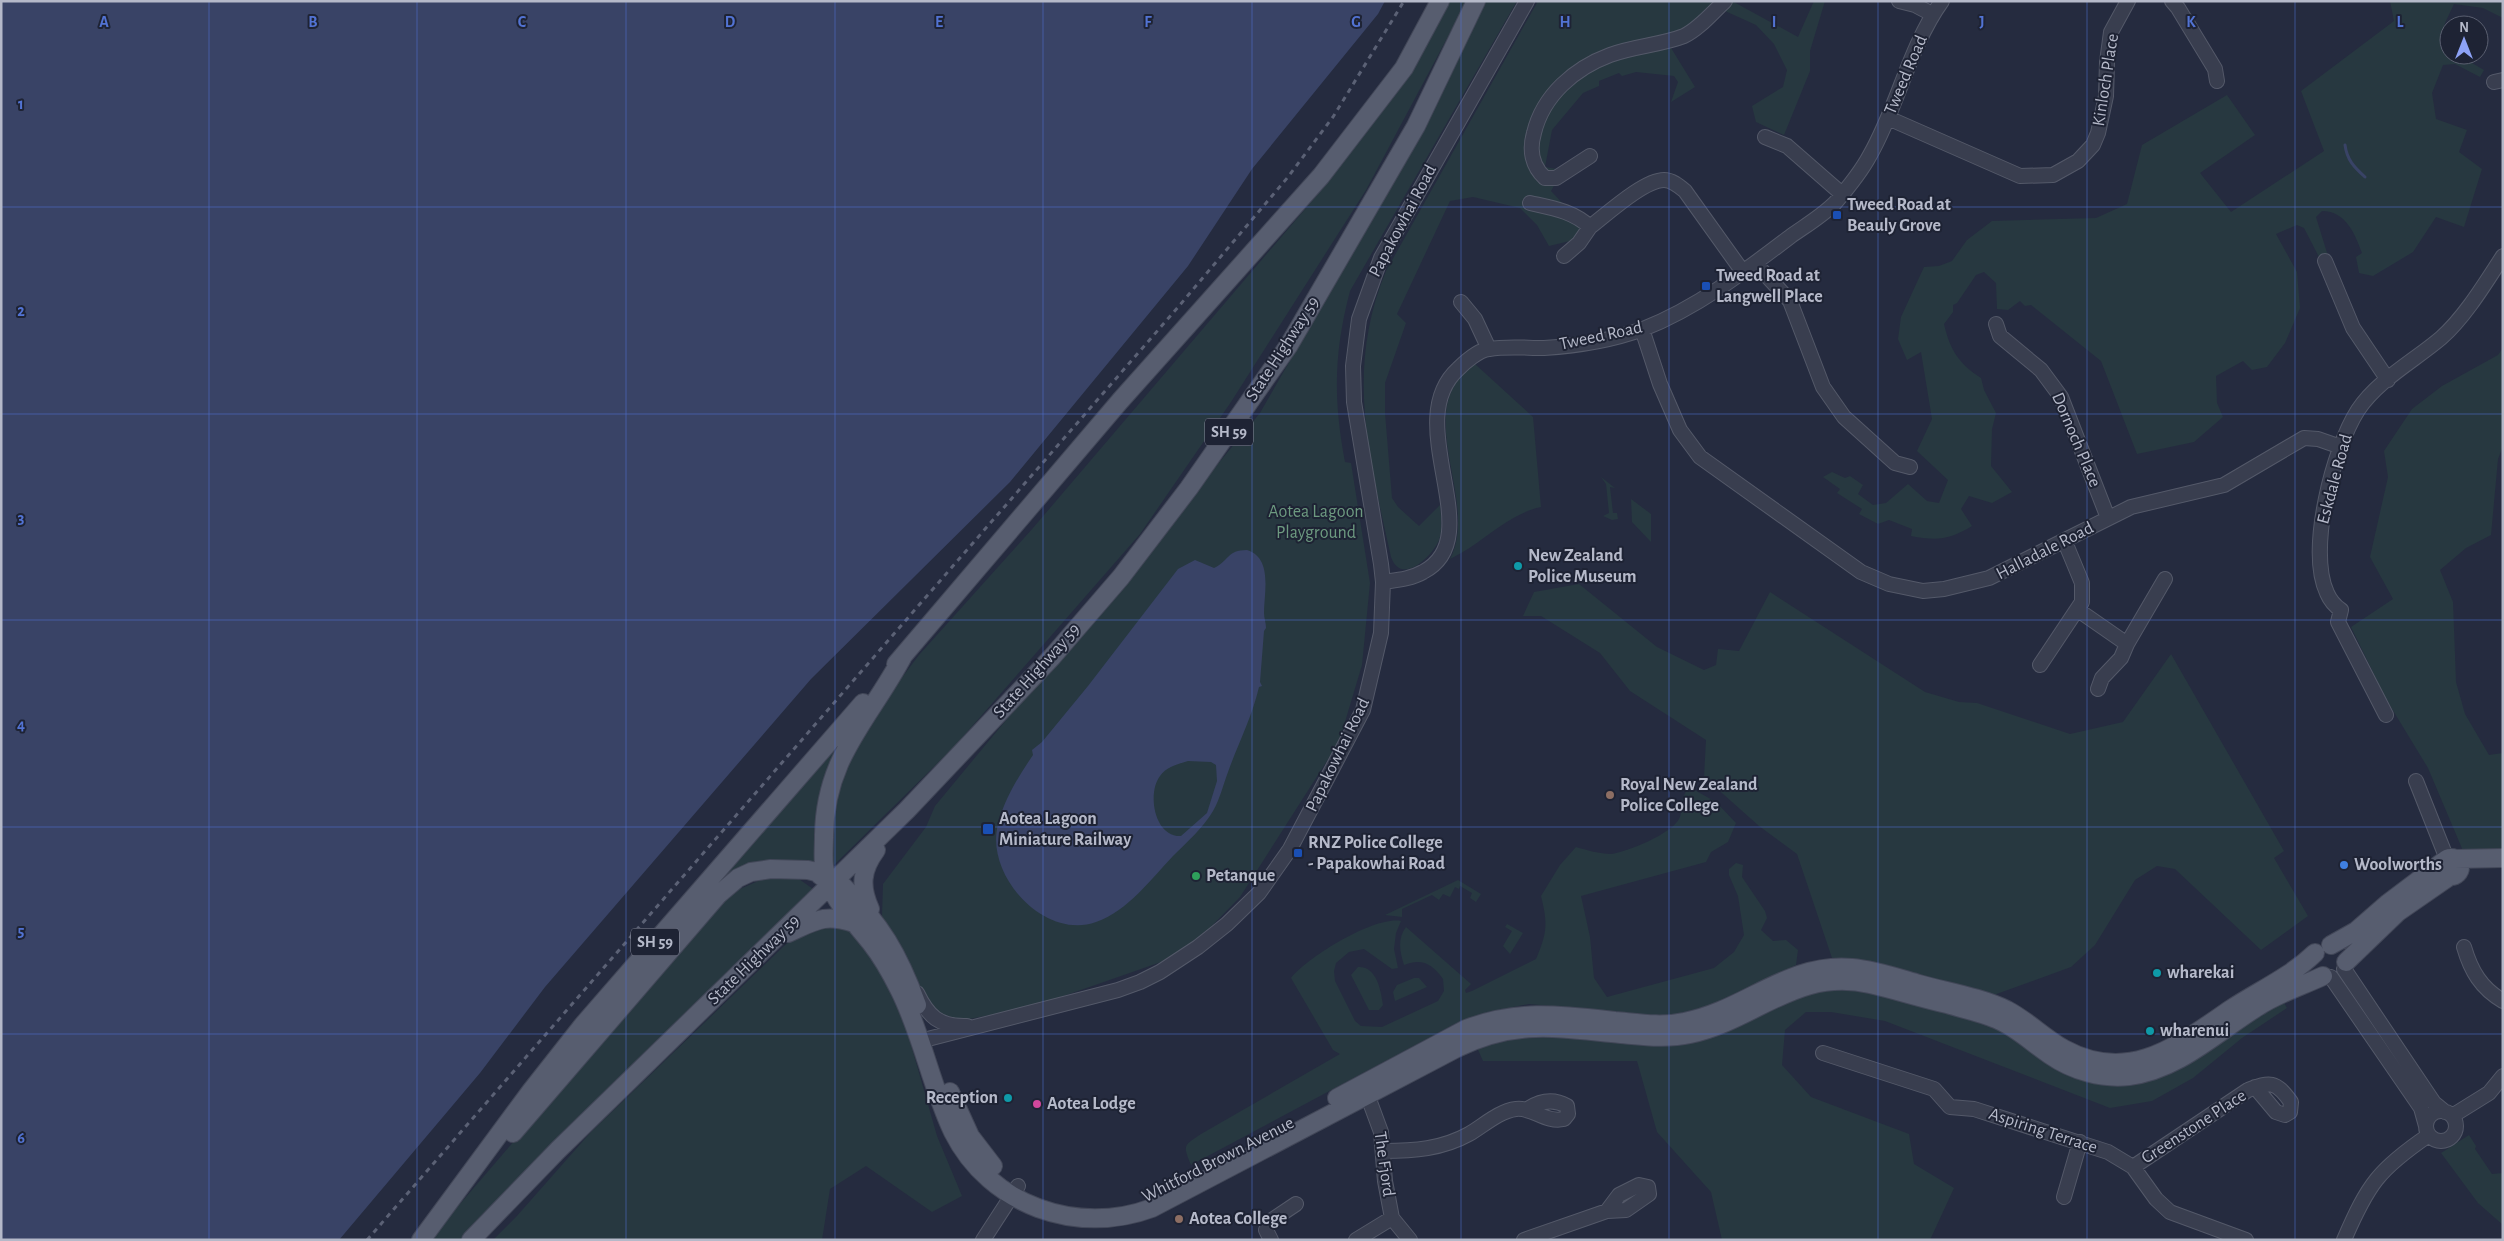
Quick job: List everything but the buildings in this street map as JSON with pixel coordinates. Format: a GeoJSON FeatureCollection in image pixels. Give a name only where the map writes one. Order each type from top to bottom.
{"type":"FeatureCollection","features":[{"type":"Feature","properties":{"kind":"main road","name":"SH 59"},"geometry":{"type":"LineString","coordinates":[[422,1240],[531,1091],[583,1024],[903,656],[1120,401],[1321,176],[1404,68],[1440,1]]}},
{"type":"Feature","properties":{"kind":"main road","name":"State Highway 59"},"geometry":{"type":"LineString","coordinates":[[471,1240],[558,1150],[907,810],[1052,657],[1121,577],[1189,488],[1289,345],[1416,126],[1476,1]]}},
{"type":"Feature","properties":{"kind":"main road"},"geometry":{"type":"LineString","coordinates":[[831,884],[824,866],[824,824],[828,794],[838,763],[853,735],[891,680],[903,656]]}},
{"type":"Feature","properties":{"kind":"main road"},"geometry":{"type":"LineString","coordinates":[[876,922],[864,895],[864,869],[868,860],[907,810]]}},
{"type":"Feature","properties":{"kind":"main road"},"geometry":{"type":"LineString","coordinates":[[2331,945],[2356,931],[2451,866],[2503,858]]}},
{"type":"Feature","properties":{"kind":"main road"},"geometry":{"type":"LineString","coordinates":[[2451,866],[2503,866]]}},
{"type":"Feature","properties":{"kind":"main road","name":"Whitford Brown Avenue"},"geometry":{"type":"LineString","coordinates":[[925,1039],[904,967],[876,922],[842,885],[831,884],[832,894],[872,944],[889,970],[925,1039],[970,1136],[985,1158],[1015,1190],[1078,1208],[1097,1208],[1133,1203],[1366,1089],[1496,1032],[1519,1027],[1542,1026],[1655,1037],[1690,1034],[1710,1028],[1800,986],[1838,980],[1870,984],[1986,1015],[2012,1027],[2049,1055],[2079,1070],[2106,1076],[2128,1076],[2149,1072],[2174,1062],[2266,1002],[2336,971],[2398,912],[2451,866]]}},
{"type":"Feature","properties":{"kind":"main road"},"geometry":{"type":"LineString","coordinates":[[422,1240],[718,895],[738,878],[751,872],[771,869],[790,868],[816,872],[831,884]]}},
{"type":"Feature","properties":{"kind":"main road"},"geometry":{"type":"LineString","coordinates":[[777,938],[827,917],[854,923]]}},
{"type":"Feature","properties":{"kind":"main road"},"geometry":{"type":"LineString","coordinates":[[2315,953],[2314,966],[2336,971],[2341,950],[2331,945]]}},
{"type":"Feature","properties":{"kind":"main road","name":"Whitford Brown Avenue"},"geometry":{"type":"LineString","coordinates":[[1366,1089],[1466,1029],[1499,1018],[1544,1014],[1672,1024],[1702,1018],[1743,1001],[1792,976],[1813,969],[1834,967],[1872,972],[1993,1004],[2017,1016],[2075,1055],[2102,1062],[2126,1063],[2148,1059],[2170,1049],[2256,993],[2289,976],[2321,947],[2331,945]]}},
{"type":"Feature","properties":{"kind":"street","name":"Papakowhai Road"},"geometry":{"type":"LineString","coordinates":[[925,1039],[1140,982],[1160,972],[1198,947],[1227,924],[1259,893],[1290,849],[1360,718],[1377,656],[1382,621],[1383,582],[1354,402],[1353,366],[1360,319],[1376,270],[1397,228],[1526,1]]}},
{"type":"Feature","properties":{"kind":"street"},"geometry":{"type":"LineString","coordinates":[[1590,156],[1556,178],[1545,178],[1533,163],[1532,138],[1535,128],[1542,112],[1556,90],[1580,69],[1611,54],[1684,35],[1725,1]]}},
{"type":"Feature","properties":{"kind":"street"},"geometry":{"type":"LineString","coordinates":[[1899,1],[1915,5],[1932,14]]}},
{"type":"Feature","properties":{"kind":"street","name":"Tweed Road"},"geometry":{"type":"LineString","coordinates":[[1383,582],[1408,578],[1424,572],[1439,559],[1446,547],[1450,534],[1450,520],[1435,422],[1438,405],[1451,375],[1476,355],[1489,349],[1573,345],[1642,329],[1694,305],[1743,272],[1833,205],[1870,157],[1932,14],[1942,1]]}},
{"type":"Feature","properties":{"kind":"street","name":"Kinloch Place"},"geometry":{"type":"LineString","coordinates":[[1888,118],[2020,176],[2053,175],[2078,161],[2093,145],[2098,133],[2106,96],[2107,62],[2111,32],[2128,1]]}},
{"type":"Feature","properties":{"kind":"street"},"geometry":{"type":"LineString","coordinates":[[2172,1],[2215,69],[2217,81]]}},
{"type":"Feature","properties":{"kind":"street"},"geometry":{"type":"LineString","coordinates":[[1765,138],[1787,146],[1842,194]]}},
{"type":"Feature","properties":{"kind":"street"},"geometry":{"type":"LineString","coordinates":[[1564,256],[1579,243],[1590,226],[1646,186],[1663,180],[1674,183],[1685,191],[1743,272]]}},
{"type":"Feature","properties":{"kind":"street"},"geometry":{"type":"LineString","coordinates":[[1530,203],[1570,213],[1580,217],[1590,226]]}},
{"type":"Feature","properties":{"kind":"street","name":"Eskdale Road"},"geometry":{"type":"LineString","coordinates":[[2386,715],[2338,622],[2341,610],[2326,593],[2320,566],[2322,523],[2341,446],[2358,410],[2388,380],[2443,336],[2479,293],[2503,256]]}},
{"type":"Feature","properties":{"kind":"street"},"geometry":{"type":"LineString","coordinates":[[2326,261],[2353,328],[2388,380]]}},
{"type":"Feature","properties":{"kind":"street"},"geometry":{"type":"LineString","coordinates":[[1755,263],[1790,301],[1823,387],[1844,417],[1896,463],[1910,467]]}},
{"type":"Feature","properties":{"kind":"street"},"geometry":{"type":"LineString","coordinates":[[1462,302],[1475,319],[1489,349]]}},
{"type":"Feature","properties":{"kind":"street","name":"Dornoch Place"},"geometry":{"type":"LineString","coordinates":[[1996,324],[2000,336],[2041,370],[2061,397],[2108,518]]}},
{"type":"Feature","properties":{"kind":"street","name":"Halladale Road"},"geometry":{"type":"LineString","coordinates":[[1642,329],[1660,384],[1680,430],[1700,457],[1861,572],[1888,584],[1911,589],[1944,589],[1989,578],[2141,503],[2224,485],[2304,438],[2318,439],[2341,446]]}},
{"type":"Feature","properties":{"kind":"street"},"geometry":{"type":"LineString","coordinates":[[2040,665],[2082,602],[2082,583],[2065,542]]}},
{"type":"Feature","properties":{"kind":"street"},"geometry":{"type":"LineString","coordinates":[[2098,690],[2102,678],[2121,658],[2126,644],[2165,579]]}},
{"type":"Feature","properties":{"kind":"street"},"geometry":{"type":"LineString","coordinates":[[2078,610],[2126,644]]}},
{"type":"Feature","properties":{"kind":"street"},"geometry":{"type":"LineString","coordinates":[[2416,781],[2451,866]]}},
{"type":"Feature","properties":{"kind":"street"},"geometry":{"type":"LineString","coordinates":[[2464,947],[2475,976],[2482,986],[2503,1001]]}},
{"type":"Feature","properties":{"kind":"street","name":"Papakowhai Road"},"geometry":{"type":"LineString","coordinates":[[904,967],[928,1013],[936,1020],[963,1026],[978,1026]]}},
{"type":"Feature","properties":{"kind":"street"},"geometry":{"type":"LineString","coordinates":[[2336,971],[2361,1021],[2397,1061],[2434,1103],[2456,1122],[2456,1130],[2449,1139],[2438,1141],[2427,1130],[2422,1108],[2397,1061],[2373,1013],[2336,971]]}},
{"type":"Feature","properties":{"kind":"street"},"geometry":{"type":"LineString","coordinates":[[2361,1021],[2373,1013]]}},
{"type":"Feature","properties":{"kind":"street","name":"Aspiring Terrace"},"geometry":{"type":"LineString","coordinates":[[1823,1053],[1934,1089],[1950,1107],[1974,1109],[2108,1152],[2133,1167],[2162,1206],[2220,1236],[2246,1240]]}},
{"type":"Feature","properties":{"kind":"street"},"geometry":{"type":"LineString","coordinates":[[2344,1240],[2361,1200],[2377,1178],[2392,1162],[2427,1130],[2432,1114],[2448,1114],[2489,1093],[2503,1076]]}},
{"type":"Feature","properties":{"kind":"street","name":"Greenstone Place"},"geometry":{"type":"LineString","coordinates":[[2133,1167],[2226,1104],[2255,1087]]}},
{"type":"Feature","properties":{"kind":"street","name":"The Fjord"},"geometry":{"type":"LineString","coordinates":[[1366,1089],[1380,1132],[1392,1218],[1410,1240]]}},
{"type":"Feature","properties":{"kind":"street"},"geometry":{"type":"LineString","coordinates":[[1383,1151],[1425,1150],[1445,1145],[1469,1134],[1503,1114],[1516,1109],[1526,1110]]}},
{"type":"Feature","properties":{"kind":"street"},"geometry":{"type":"LineString","coordinates":[[2064,1197],[2080,1142]]}},
{"type":"Feature","properties":{"kind":"street"},"geometry":{"type":"LineString","coordinates":[[984,1240],[1015,1190]]}},
{"type":"Feature","properties":{"kind":"street"},"geometry":{"type":"LineString","coordinates":[[1271,1240],[1266,1230],[1269,1222],[1296,1204]]}},
{"type":"Feature","properties":{"kind":"street"},"geometry":{"type":"LineString","coordinates":[[1524,1240],[1607,1211]]}},
{"type":"Feature","properties":{"kind":"street"},"geometry":{"type":"LineString","coordinates":[[1356,1240],[1392,1218]]}},
{"type":"Feature","properties":{"kind":"green space"},"geometry":{"type":"Polygon","coordinates":[[[1447,1],[1467,1],[1366,190],[1231,402],[1140,534],[954,747],[833,866],[829,851],[834,796],[866,725],[919,655],[1033,528],[1323,188],[1413,71],[1447,1]]]}},
{"type":"Feature","properties":{"kind":"green space","name":"Aotea Lagoon Playground"},"geometry":{"type":"Polygon","coordinates":[[[1486,1],[1517,1],[1350,291],[1345,313],[1338,355],[1338,417],[1345,462],[1351,463],[1370,583],[1362,665],[1339,742],[1240,897],[1200,938],[1161,962],[1055,999],[958,1021],[935,1015],[882,916],[883,884],[926,827],[935,806],[1260,413],[1435,108],[1486,1]]]}},
{"type":"Feature","properties":{"kind":"green space"},"geometry":{"type":"Polygon","coordinates":[[[1538,1],[1716,1],[1689,29],[1668,43],[1695,87],[1671,102],[1678,82],[1674,76],[1636,72],[1622,76],[1619,73],[1599,81],[1599,86],[1583,93],[1552,130],[1545,167],[1563,170],[1551,191],[1585,227],[1570,241],[1549,246],[1537,225],[1520,208],[1473,197],[1450,201],[1397,314],[1406,323],[1385,383],[1385,413],[1392,498],[1398,507],[1419,526],[1440,505],[1441,514],[1441,532],[1435,547],[1416,566],[1402,569],[1396,565],[1391,557],[1375,484],[1365,414],[1366,343],[1374,308],[1386,271],[1538,1]]]}},
{"type":"Feature","properties":{"kind":"green space"},"geometry":{"type":"Polygon","coordinates":[[[1732,1],[1798,37],[1814,1],[1825,1],[1810,51],[1810,71],[1784,135],[1756,122],[1752,106],[1783,87],[1787,70],[1774,44],[1756,25],[1725,11],[1732,1]]]}},
{"type":"Feature","properties":{"kind":"green space"},"geometry":{"type":"Polygon","coordinates":[[[2390,1],[2503,1],[2503,18],[2483,8],[2454,4],[2449,15],[2439,15],[2439,65],[2443,65],[2432,93],[2436,119],[2467,130],[2459,152],[2482,169],[2464,227],[2436,217],[2413,252],[2373,276],[2359,273],[2356,257],[2362,253],[2353,231],[2337,215],[2322,211],[2316,217],[2328,256],[2320,259],[2304,228],[2297,225],[2276,234],[2297,272],[2300,308],[2285,343],[2267,367],[2252,370],[2243,361],[2216,376],[2217,403],[2223,417],[2194,442],[2137,454],[2101,361],[2031,305],[2025,306],[2020,301],[2008,310],[1997,309],[1996,283],[1984,272],[1976,275],[1957,303],[1953,305],[1953,312],[1944,324],[1956,356],[1973,373],[1981,378],[1984,390],[1996,413],[1992,429],[1991,466],[2012,492],[1992,503],[1969,496],[1961,509],[1972,526],[1949,537],[1928,539],[1911,536],[1912,529],[1889,520],[1878,524],[1859,514],[1862,509],[1837,493],[1840,489],[1823,477],[1832,472],[1845,478],[1850,476],[1863,485],[1858,494],[1873,505],[1886,503],[1908,484],[1927,501],[1939,503],[1948,480],[1917,451],[1932,419],[1921,352],[1907,360],[1898,339],[1901,317],[1924,267],[1939,266],[1952,261],[1967,240],[1992,221],[2096,218],[2127,204],[2142,145],[2227,95],[2255,135],[2200,173],[2231,212],[2324,151],[2301,91],[2394,21],[2390,1]]]}},
{"type":"Feature","properties":{"kind":"green space"},"geometry":{"type":"Polygon","coordinates":[[[2457,65],[2475,65],[2484,70],[2480,77],[2457,65]]]}},
{"type":"Feature","properties":{"kind":"green space"},"geometry":{"type":"Polygon","coordinates":[[[2503,348],[2503,446],[2498,459],[2491,535],[2466,548],[2440,570],[2453,602],[2456,682],[2465,714],[2489,755],[2503,753],[2503,863],[2469,865],[2428,768],[2386,699],[2351,627],[2393,599],[2370,557],[2388,477],[2384,451],[2412,409],[2442,386],[2498,355],[2503,348]]]}},
{"type":"Feature","properties":{"kind":"green space"},"geometry":{"type":"Polygon","coordinates":[[[1475,364],[1533,417],[1541,507],[1517,516],[1450,559],[1457,536],[1458,510],[1446,430],[1447,405],[1456,383],[1475,364]]]}},
{"type":"Feature","properties":{"kind":"green space"},"geometry":{"type":"Polygon","coordinates":[[[1601,477],[1615,488],[1610,487],[1613,513],[1617,513],[1618,519],[1612,520],[1603,516],[1609,513],[1606,484],[1601,477]]]}},
{"type":"Feature","properties":{"kind":"green space"},"geometry":{"type":"Polygon","coordinates":[[[1631,499],[1651,514],[1651,542],[1632,522],[1631,499]]]}},
{"type":"Feature","properties":{"kind":"green space"},"geometry":{"type":"Polygon","coordinates":[[[1579,584],[1657,647],[1704,670],[1716,665],[1718,649],[1739,651],[1770,592],[1925,692],[1959,702],[1977,703],[2070,734],[2123,722],[2171,654],[2284,851],[2274,858],[2308,916],[2261,950],[2175,869],[2157,866],[2135,880],[2095,945],[2071,967],[1991,996],[1833,961],[1797,854],[1759,826],[1704,777],[1706,740],[1630,691],[1600,653],[1541,616],[1523,616],[1534,592],[1579,584]]]}},
{"type":"Feature","properties":{"kind":"green space"},"geometry":{"type":"Polygon","coordinates":[[[836,740],[841,744],[819,867],[782,860],[750,863],[726,878],[720,875],[836,740]]]}},
{"type":"Feature","properties":{"kind":"green space"},"geometry":{"type":"Polygon","coordinates":[[[1689,787],[1716,802],[1736,823],[1728,842],[1711,852],[1706,862],[1581,896],[1590,937],[1594,978],[1607,997],[1714,968],[1734,952],[1744,935],[1738,896],[1729,875],[1729,869],[1736,863],[1743,865],[1742,877],[1765,911],[1767,918],[1761,930],[1773,941],[1786,940],[1798,950],[1796,965],[1711,1005],[1674,1015],[1648,1015],[1529,1004],[1488,1012],[1453,1025],[1191,1165],[1186,1146],[1191,1141],[1340,1054],[1333,1050],[1291,978],[1326,949],[1359,931],[1375,925],[1389,921],[1401,921],[1396,933],[1394,949],[1398,968],[1392,969],[1364,949],[1349,952],[1336,963],[1334,971],[1335,981],[1355,1021],[1361,1026],[1382,1027],[1438,1001],[1444,991],[1443,979],[1435,969],[1426,963],[1416,962],[1404,965],[1400,941],[1406,927],[1471,984],[1465,990],[1466,993],[1472,991],[1536,959],[1545,928],[1545,914],[1541,896],[1560,865],[1576,847],[1598,853],[1611,854],[1627,850],[1658,836],[1667,831],[1679,819],[1683,797],[1689,787]]]}},
{"type":"Feature","properties":{"kind":"green space"},"geometry":{"type":"Polygon","coordinates":[[[796,877],[816,891],[563,1132],[463,1240],[429,1240],[649,984],[733,892],[765,878],[796,877]]]}},
{"type":"Feature","properties":{"kind":"green space"},"geometry":{"type":"Polygon","coordinates":[[[1458,880],[1481,894],[1476,902],[1470,898],[1472,893],[1460,886],[1459,889],[1455,887],[1450,897],[1443,894],[1439,900],[1432,895],[1402,909],[1402,917],[1385,915],[1458,880]]]}},
{"type":"Feature","properties":{"kind":"green space"},"geometry":{"type":"Polygon","coordinates":[[[1507,924],[1523,933],[1510,954],[1503,946],[1512,931],[1505,927],[1507,924]]]}},
{"type":"Feature","properties":{"kind":"green space"},"geometry":{"type":"Polygon","coordinates":[[[812,925],[846,926],[874,957],[906,1027],[937,1136],[962,1196],[932,1212],[866,1166],[830,1189],[822,1240],[493,1240],[516,1217],[591,1132],[784,946],[812,925]]]}},
{"type":"Feature","properties":{"kind":"green space"},"geometry":{"type":"Polygon","coordinates":[[[1358,967],[1370,971],[1377,980],[1383,1005],[1379,1010],[1369,1010],[1351,975],[1358,967]]]}},
{"type":"Feature","properties":{"kind":"green space"},"geometry":{"type":"Polygon","coordinates":[[[1414,978],[1419,978],[1427,987],[1395,1001],[1393,992],[1397,985],[1414,978]]]}},
{"type":"Feature","properties":{"kind":"green space"},"geometry":{"type":"Polygon","coordinates":[[[1841,984],[1988,1020],[2080,1074],[2262,1009],[2284,1003],[2287,1008],[2242,1038],[2193,1078],[2152,1101],[2110,1108],[1885,1021],[1831,1012],[1806,1012],[1785,1030],[1782,1065],[1811,1097],[1909,1134],[1914,1164],[1954,1188],[1930,1240],[1722,1240],[1711,1192],[1657,1132],[1637,1061],[1483,1061],[1475,1043],[1513,1032],[1630,1039],[1798,990],[1841,984]]]}},
{"type":"Feature","properties":{"kind":"green space"},"geometry":{"type":"Polygon","coordinates":[[[2469,1135],[2476,1146],[2475,1149],[2492,1174],[2503,1173],[2503,1225],[2478,1203],[2441,1153],[2469,1135]]]}},
{"type":"Feature","properties":{"kind":"water"},"geometry":{"type":"Polygon","coordinates":[[[1,1],[1385,1],[1378,14],[1252,169],[1188,266],[1010,482],[811,679],[545,987],[480,1073],[339,1240],[1,1240],[1,1]]]}},
{"type":"Feature","properties":{"kind":"water"},"geometry":{"type":"Polygon","coordinates":[[[1240,550],[1247,550],[1255,554],[1261,560],[1264,568],[1266,628],[1264,631],[1260,682],[1262,686],[1259,687],[1249,720],[1213,811],[1200,829],[1138,894],[1108,917],[1096,922],[1077,925],[1058,922],[1040,914],[1024,901],[1011,885],[1002,867],[997,848],[999,819],[1016,781],[1033,755],[1032,750],[1042,742],[1088,686],[1178,569],[1195,560],[1214,568],[1240,550]],[[1188,761],[1169,768],[1160,776],[1154,793],[1156,813],[1164,829],[1172,834],[1181,836],[1207,813],[1217,781],[1216,765],[1211,762],[1188,761]]]}},
{"type":"Feature","properties":{"kind":"waterway"},"geometry":{"type":"LineString","coordinates":[[2345,145],[2347,155],[2365,177]]}},
{"type":"Feature","properties":{"kind":"railway"},"geometry":{"type":"LineString","coordinates":[[367,1240],[1179,306],[1288,177],[1333,117],[1404,1]]}},
{"type":"Feature","properties":{"kind":"place","name":"Tweed Road at Beauly Grove"},"geometry":{"type":"Point","coordinates":[1837,215]}},
{"type":"Feature","properties":{"kind":"place","name":"Tweed Road at Langwell Place"},"geometry":{"type":"Point","coordinates":[1706,286]}},
{"type":"Feature","properties":{"kind":"place","name":"New Zealand Police Museum"},"geometry":{"type":"Point","coordinates":[1518,566]}},
{"type":"Feature","properties":{"kind":"place","name":"Royal New Zealand Police College"},"geometry":{"type":"Point","coordinates":[1610,795]}},
{"type":"Feature","properties":{"kind":"place","name":"Aotea Lagoon Miniature Railway"},"geometry":{"type":"Point","coordinates":[988,829]}},
{"type":"Feature","properties":{"kind":"place","name":"RNZ Police College - Papakowhai Road"},"geometry":{"type":"Point","coordinates":[1298,853]}},
{"type":"Feature","properties":{"kind":"place","name":"Woolworths"},"geometry":{"type":"Point","coordinates":[2344,865]}},
{"type":"Feature","properties":{"kind":"place","name":"Petanque"},"geometry":{"type":"Point","coordinates":[1196,876]}},
{"type":"Feature","properties":{"kind":"place","name":"wharekai"},"geometry":{"type":"Point","coordinates":[2157,973]}},
{"type":"Feature","properties":{"kind":"place","name":"wharenui"},"geometry":{"type":"Point","coordinates":[2150,1031]}},
{"type":"Feature","properties":{"kind":"place","name":"Reception"},"geometry":{"type":"Point","coordinates":[1008,1098]}},
{"type":"Feature","properties":{"kind":"place","name":"Aotea Lodge"},"geometry":{"type":"Point","coordinates":[1037,1104]}},
{"type":"Feature","properties":{"kind":"place","name":"Aotea College"},"geometry":{"type":"Point","coordinates":[1179,1219]}}]}
